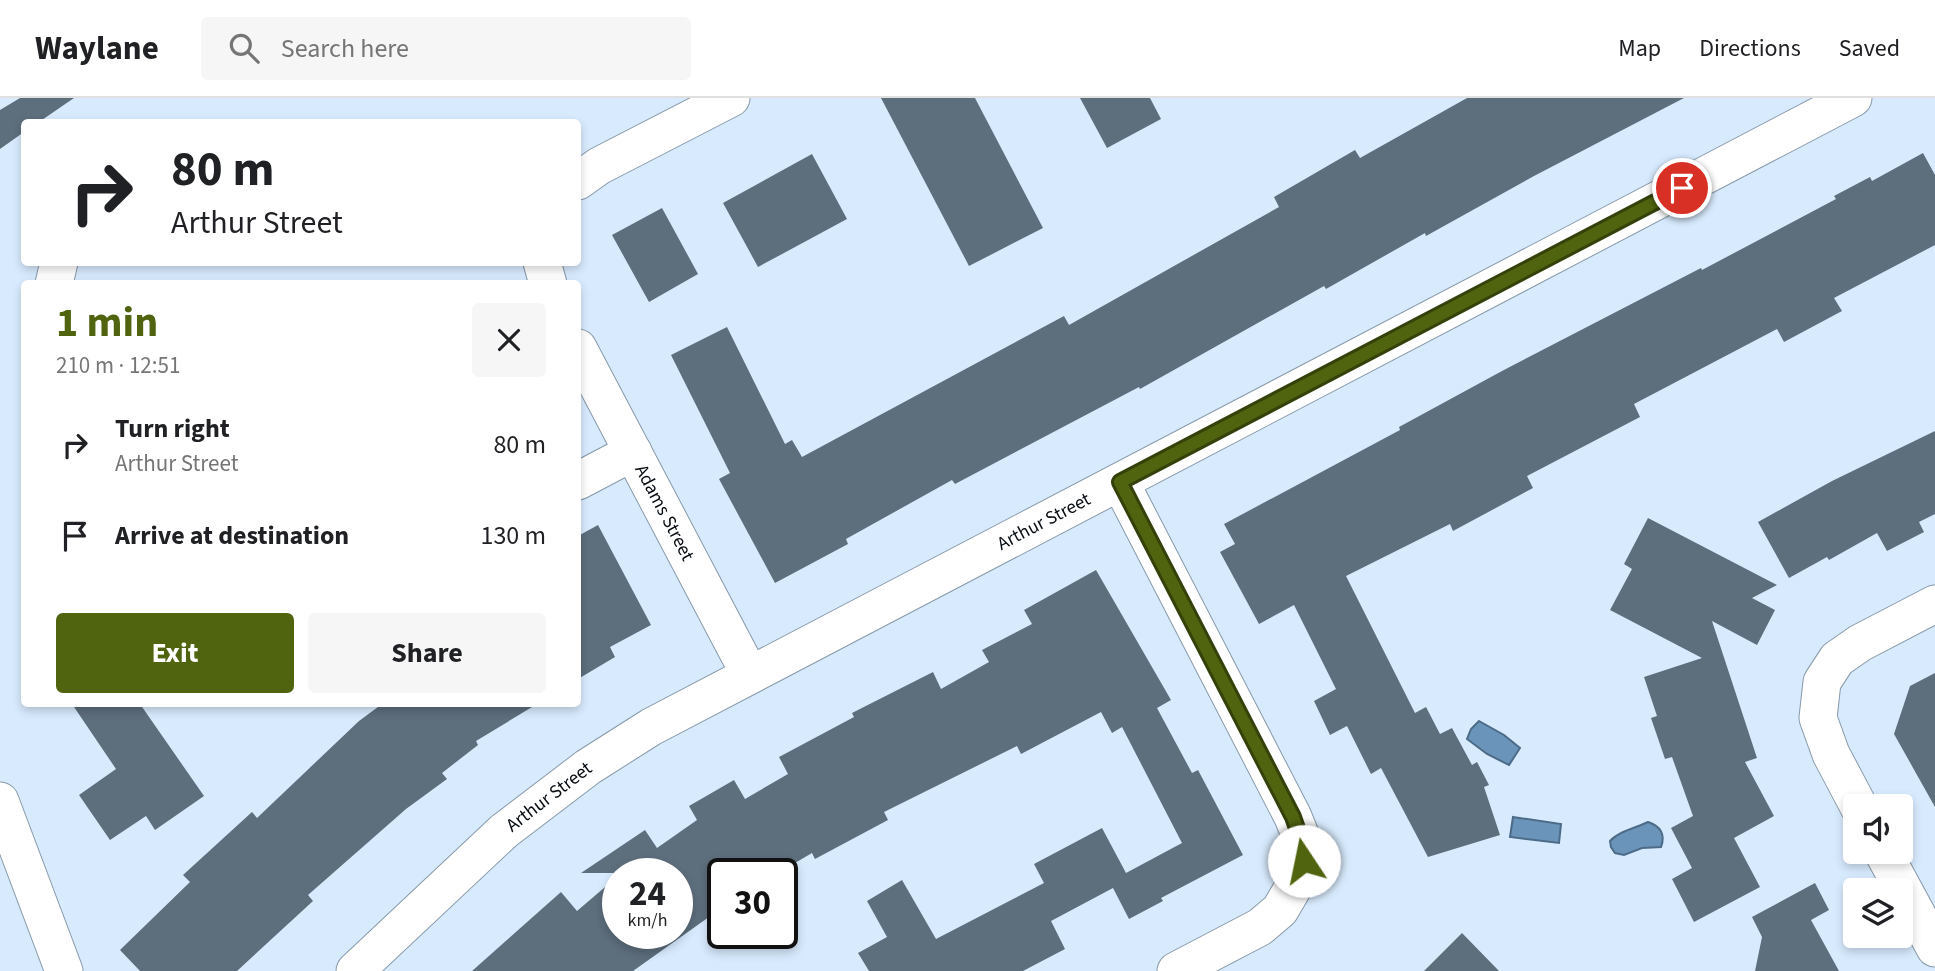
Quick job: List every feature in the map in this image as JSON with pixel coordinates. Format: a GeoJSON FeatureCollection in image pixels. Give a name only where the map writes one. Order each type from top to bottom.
{"type":"FeatureCollection","features":[{"type":"Feature","properties":{"kind":"street"},"geometry":{"type":"LineString","coordinates":[[581,179],[599,166],[731,98]]}},
{"type":"Feature","properties":{"kind":"street","name":"Arthur Street"},"geometry":{"type":"LineString","coordinates":[[355,971],[504,831],[588,767],[650,727],[1853,98]]}},
{"type":"Feature","properties":{"kind":"street","name":"Adams Street"},"geometry":{"type":"LineString","coordinates":[[581,354],[750,675]]}},
{"type":"Feature","properties":{"kind":"street"},"geometry":{"type":"LineString","coordinates":[[581,479],[633,452]]}},
{"type":"Feature","properties":{"kind":"street"},"geometry":{"type":"LineString","coordinates":[[1120,482],[1293,817],[1304,861],[1297,881],[1280,910],[1260,927],[1176,971]]}},
{"type":"Feature","properties":{"kind":"street"},"geometry":{"type":"LineString","coordinates":[[1852,794],[1831,754],[1818,718],[1822,682],[1837,659],[1860,643],[1935,604]]}},
{"type":"Feature","properties":{"kind":"street"},"geometry":{"type":"LineString","coordinates":[[0,801],[64,971]]}},
{"type":"Feature","properties":{"kind":"street"},"geometry":{"type":"LineString","coordinates":[[1890,864],[1935,948]]}},
{"type":"Feature","properties":{"kind":"water"},"geometry":{"type":"Polygon","coordinates":[[[1479,721],[1520,748],[1509,765],[1487,754],[1467,739],[1471,729],[1479,721]]]}},
{"type":"Feature","properties":{"kind":"water"},"geometry":{"type":"Polygon","coordinates":[[[1513,817],[1561,824],[1559,843],[1510,837],[1513,817]]]}},
{"type":"Feature","properties":{"kind":"water"},"geometry":{"type":"Polygon","coordinates":[[[1648,822],[1661,831],[1661,847],[1642,848],[1624,855],[1615,853],[1610,841],[1623,832],[1648,822]]]}},
{"type":"Feature","properties":{"kind":"building"},"geometry":{"type":"Polygon","coordinates":[[[20,98],[74,98],[43,119],[21,119],[21,134],[0,149],[0,110],[20,98]]]}},
{"type":"Feature","properties":{"kind":"building"},"geometry":{"type":"Polygon","coordinates":[[[881,98],[975,98],[1043,228],[969,266],[881,98]]]}},
{"type":"Feature","properties":{"kind":"building"},"geometry":{"type":"Polygon","coordinates":[[[1080,98],[1150,98],[1161,119],[1107,148],[1080,98]]]}},
{"type":"Feature","properties":{"kind":"building"},"geometry":{"type":"Polygon","coordinates":[[[1467,98],[1684,98],[1426,236],[1425,233],[1326,289],[1324,286],[1140,389],[1139,387],[955,484],[952,480],[846,539],[848,544],[775,583],[719,479],[730,473],[671,355],[727,327],[785,444],[792,440],[802,457],[1064,316],[1069,325],[1279,207],[1274,197],[1355,150],[1360,158],[1467,98]]]}},
{"type":"Feature","properties":{"kind":"building"},"geometry":{"type":"Polygon","coordinates":[[[1923,153],[1935,175],[1935,245],[1834,298],[1842,311],[1784,342],[1777,329],[1634,404],[1640,417],[1527,476],[1533,488],[1453,531],[1450,524],[1346,576],[1415,713],[1426,707],[1440,734],[1452,728],[1472,765],[1477,762],[1489,785],[1484,787],[1500,835],[1428,857],[1381,768],[1371,774],[1347,726],[1330,735],[1314,701],[1336,689],[1294,605],[1259,624],[1220,552],[1235,544],[1224,524],[1400,430],[1399,427],[1502,371],[1701,268],[1702,270],[1836,199],[1834,196],[1870,177],[1872,181],[1923,153]]]}},
{"type":"Feature","properties":{"kind":"building"},"geometry":{"type":"Polygon","coordinates":[[[812,154],[847,219],[758,267],[723,203],[812,154]]]}},
{"type":"Feature","properties":{"kind":"building"},"geometry":{"type":"Polygon","coordinates":[[[662,208],[698,274],[649,302],[612,235],[662,208]]]}},
{"type":"Feature","properties":{"kind":"building"},"geometry":{"type":"Polygon","coordinates":[[[1935,431],[1935,514],[1919,522],[1924,532],[1887,551],[1877,533],[1829,560],[1827,557],[1789,578],[1758,522],[1832,481],[1935,431]]]}},
{"type":"Feature","properties":{"kind":"building"},"geometry":{"type":"Polygon","coordinates":[[[1648,518],[1777,585],[1752,598],[1775,610],[1757,645],[1712,621],[1757,758],[1745,762],[1774,816],[1734,838],[1760,887],[1694,922],[1672,879],[1692,868],[1671,828],[1693,816],[1672,757],[1665,759],[1651,718],[1657,716],[1644,677],[1702,658],[1610,610],[1632,569],[1624,564],[1648,518]]]}},
{"type":"Feature","properties":{"kind":"building"},"geometry":{"type":"Polygon","coordinates":[[[598,525],[651,625],[610,647],[615,657],[581,677],[581,534],[598,525]]]}},
{"type":"Feature","properties":{"kind":"building"},"geometry":{"type":"Polygon","coordinates":[[[1096,570],[1171,700],[1157,708],[1192,773],[1198,770],[1243,855],[1161,898],[1163,901],[1129,919],[1113,888],[1051,921],[1065,949],[1023,971],[869,971],[858,953],[887,937],[867,901],[902,880],[936,939],[1044,883],[1034,864],[1102,828],[1126,873],[1182,843],[1122,727],[1112,733],[1101,712],[1021,754],[1017,746],[884,812],[888,820],[815,859],[812,853],[798,861],[798,858],[707,858],[707,918],[693,928],[693,858],[603,858],[645,830],[657,848],[697,820],[689,806],[734,780],[745,799],[788,774],[779,757],[854,717],[852,713],[933,672],[941,689],[989,662],[982,650],[1032,624],[1024,610],[1096,570]]]}},
{"type":"Feature","properties":{"kind":"building"},"geometry":{"type":"Polygon","coordinates":[[[1935,673],[1935,807],[1894,734],[1910,686],[1935,673]]]}},
{"type":"Feature","properties":{"kind":"building"},"geometry":{"type":"Polygon","coordinates":[[[74,707],[142,707],[204,796],[155,830],[146,816],[110,840],[79,795],[116,769],[74,707]]]}},
{"type":"Feature","properties":{"kind":"building"},"geometry":{"type":"Polygon","coordinates":[[[378,707],[532,707],[476,741],[478,745],[442,773],[447,779],[406,809],[308,895],[313,901],[237,971],[140,971],[120,950],[190,882],[183,875],[252,812],[257,818],[359,721],[378,707]]]}},
{"type":"Feature","properties":{"kind":"building"},"geometry":{"type":"Polygon","coordinates":[[[602,859],[602,873],[581,873],[602,859]]]}},
{"type":"Feature","properties":{"kind":"building"},"geometry":{"type":"Polygon","coordinates":[[[1815,883],[1829,910],[1811,920],[1839,971],[1755,971],[1762,937],[1752,917],[1815,883]]]}},
{"type":"Feature","properties":{"kind":"building"},"geometry":{"type":"Polygon","coordinates":[[[602,890],[602,949],[664,949],[633,971],[472,971],[561,892],[577,911],[602,890]]]}},
{"type":"Feature","properties":{"kind":"building"},"geometry":{"type":"Polygon","coordinates":[[[1462,933],[1499,971],[1424,971],[1462,933]]]}},
{"type":"Feature","properties":{"kind":"route"},"geometry":{"type":"LineString","coordinates":[[1304,861],[1293,817],[1120,482],[1682,188]]}}]}
